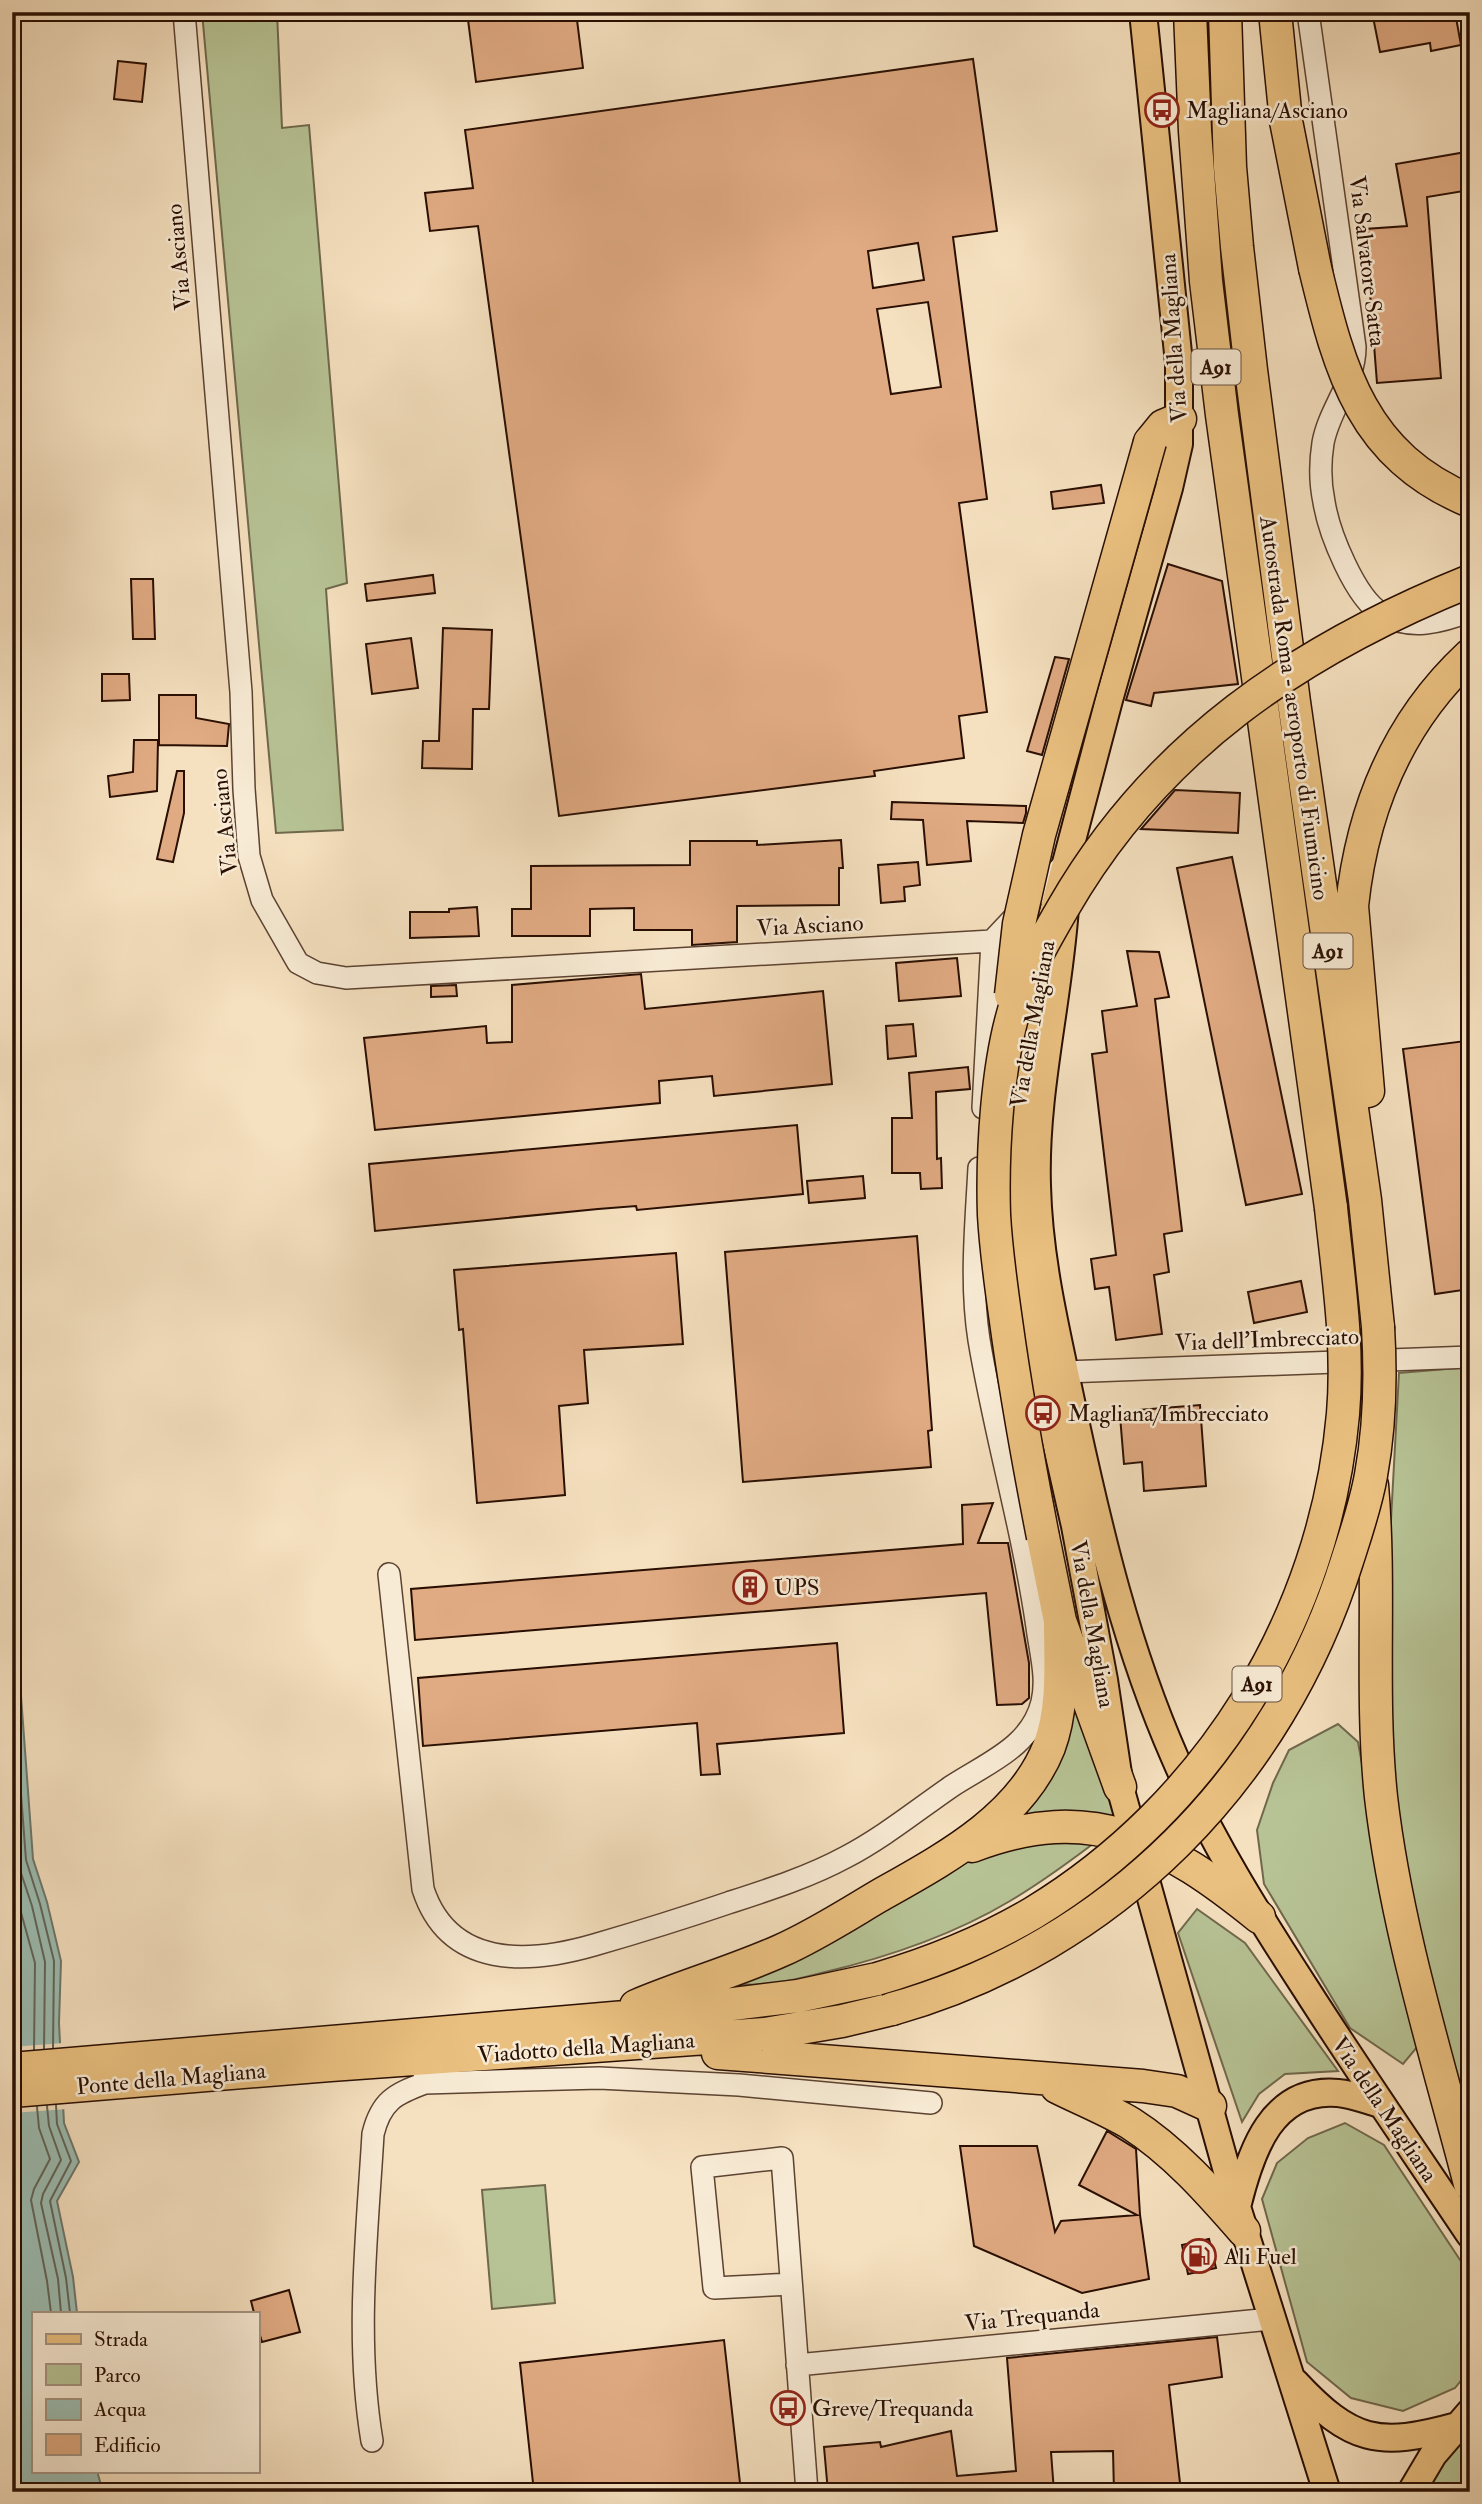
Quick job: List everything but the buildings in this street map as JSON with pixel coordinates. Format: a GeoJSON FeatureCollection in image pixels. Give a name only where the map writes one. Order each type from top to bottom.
{"type":"FeatureCollection","features":[{"type":"Feature","properties":{"kind":"highway","name":"Autostrada Roma - aeroporto di Fiumicino"},"geometry":{"type":"LineString","coordinates":[[833,1990],[940,1958],[1033,1913],[1102,1865],[1147,1825],[1197,1772],[1241,1712],[1280,1644],[1310,1573],[1334,1485],[1341,1435],[1345,1369],[1343,1321],[1331,1208],[1206,281],[1190,12]]}},
{"type":"Feature","properties":{"kind":"highway","name":"Autostrada Roma - aeroporto di Fiumicino"},"geometry":{"type":"LineString","coordinates":[[842,2021],[939,1994],[996,1969],[1080,1923],[1117,1897],[1151,1868],[1208,1812],[1268,1731],[1314,1651],[1339,1587],[1371,1476],[1377,1430],[1380,1352],[1365,1200],[1294,702],[1237,247],[1230,167],[1225,12]]}},
{"type":"Feature","properties":{"kind":"highway"},"geometry":{"type":"LineString","coordinates":[[1275,12],[1286,121],[1315,268],[1345,376],[1370,422],[1409,467],[1442,488],[1470,501]]}},
{"type":"Feature","properties":{"kind":"highway"},"geometry":{"type":"LineString","coordinates":[[1120,1787],[1060,1621],[1025,1443],[1008,1337],[994,1217],[996,1131],[1010,1028],[1015,949],[1039,835],[1150,442],[1163,426],[1180,419]]}},
{"type":"Feature","properties":{"kind":"highway"},"geometry":{"type":"LineString","coordinates":[[1010,1028],[1031,968],[1083,873],[1124,816],[1170,767],[1238,708],[1299,667],[1394,614],[1470,581]]}},
{"type":"Feature","properties":{"kind":"highway"},"geometry":{"type":"LineString","coordinates":[[1365,1200],[1369,1104],[1353,932],[1355,876],[1369,814],[1389,763],[1423,708],[1470,655]]}},
{"type":"Feature","properties":{"kind":"highway"},"geometry":{"type":"LineString","coordinates":[[1371,1476],[1376,1547],[1374,1700],[1381,1798],[1398,1898],[1470,2183]]}},
{"type":"Feature","properties":{"kind":"highway"},"geometry":{"type":"LineString","coordinates":[[616,2031],[831,1924],[936,1862],[1002,1814],[1026,1787],[1053,1736],[1058,1708],[1060,1621]]}},
{"type":"Feature","properties":{"kind":"highway"},"geometry":{"type":"LineString","coordinates":[[936,1862],[990,1839],[1046,1828],[1090,1828],[1134,1837],[1160,1848],[1209,1879],[1259,1917]]}},
{"type":"Feature","properties":{"kind":"highway","name":"Viadotto della Magliana"},"geometry":{"type":"LineString","coordinates":[[329,2054],[424,2071],[616,2031],[706,2009],[833,1990]]}},
{"type":"Feature","properties":{"kind":"highway","name":"Viadotto della Magliana"},"geometry":{"type":"LineString","coordinates":[[329,2054],[616,2031],[765,2034],[842,2021]]}},
{"type":"Feature","properties":{"kind":"highway"},"geometry":{"type":"LineString","coordinates":[[616,2031],[1043,2080],[1177,2091],[1210,2106]]}},
{"type":"Feature","properties":{"kind":"highway","name":"Ponte della Magliana"},"geometry":{"type":"LineString","coordinates":[[12,2068],[329,2054]]}},
{"type":"Feature","properties":{"kind":"highway","name":"Ponte della Magliana"},"geometry":{"type":"LineString","coordinates":[[12,2091],[329,2054]]}},
{"type":"Feature","properties":{"kind":"highway"},"geometry":{"type":"LineString","coordinates":[[1043,2080],[1111,2112],[1151,2138],[1241,2219]]}},
{"type":"Feature","properties":{"kind":"main road","name":"Via della Magliana"},"geometry":{"type":"LineString","coordinates":[[1143,12],[1179,363],[1180,419],[1176,460],[1043,947],[1025,1034],[1019,1083],[1014,1195],[1025,1295],[1075,1526],[1104,1679],[1120,1787],[1241,2219],[1327,2492]]}},
{"type":"Feature","properties":{"kind":"main road","name":"Via della Magliana"},"geometry":{"type":"LineString","coordinates":[[1068,860],[1061,952],[1045,1061],[1036,1166],[1042,1256],[1093,1503],[1120,1609],[1149,1694],[1195,1801],[1259,1917],[1380,2104],[1470,2235]]}},
{"type":"Feature","properties":{"kind":"main road"},"geometry":{"type":"LineString","coordinates":[[1241,2219],[1246,2170],[1258,2143],[1290,2103],[1308,2095],[1336,2092],[1380,2104]]}},
{"type":"Feature","properties":{"kind":"main road","name":"Via della Magliana"},"geometry":{"type":"LineString","coordinates":[[1290,2375],[1324,2412],[1349,2430],[1365,2435],[1398,2438],[1463,2419]]}},
{"type":"Feature","properties":{"kind":"main road","name":"Via della Magliana"},"geometry":{"type":"LineString","coordinates":[[1411,2492],[1433,2455],[1463,2419]]}},
{"type":"Feature","properties":{"kind":"street","name":"Via Asciano"},"geometry":{"type":"LineString","coordinates":[[184,12],[241,692],[249,856],[262,900],[298,963],[317,973],[345,978],[992,942]]}},
{"type":"Feature","properties":{"kind":"street","name":"Via Salvatore Satta"},"geometry":{"type":"LineString","coordinates":[[1308,12],[1354,348],[1353,368],[1323,443],[1322,478],[1326,512],[1339,547],[1362,593],[1383,615],[1403,622],[1427,624],[1470,611]]}},
{"type":"Feature","properties":{"kind":"street","name":"Via della Magliana"},"geometry":{"type":"LineString","coordinates":[[389,1573],[421,1881],[426,1898],[437,1919],[463,1942],[479,1950],[509,1958],[537,1958],[573,1951],[754,1895],[830,1866],[869,1844],[1010,1750],[1028,1732],[1043,1700],[1045,1681],[1033,1603],[981,1352],[975,1304],[975,1242],[992,942],[1068,860]]}},
{"type":"Feature","properties":{"kind":"street"},"geometry":{"type":"LineString","coordinates":[[975,1304],[1025,1295]]}},
{"type":"Feature","properties":{"kind":"street","name":"Via dell'Imbrecciato"},"geometry":{"type":"LineString","coordinates":[[1065,1372],[1470,1357]]}},
{"type":"Feature","properties":{"kind":"street"},"geometry":{"type":"LineString","coordinates":[[372,2441],[366,2405],[362,2307],[373,2134],[380,2113],[390,2100],[403,2092],[424,2071],[739,2085],[931,2103]]}},
{"type":"Feature","properties":{"kind":"street"},"geometry":{"type":"LineString","coordinates":[[791,2284],[714,2288],[702,2167],[782,2158],[807,2492]]}},
{"type":"Feature","properties":{"kind":"street","name":"Via Trequanda"},"geometry":{"type":"LineString","coordinates":[[797,2365],[1271,2319]]}},
{"type":"Feature","properties":{"kind":"green space"},"geometry":{"type":"Polygon","coordinates":[[[202,12],[277,12],[282,128],[309,125],[347,583],[326,589],[343,830],[276,833],[202,12]]]}},
{"type":"Feature","properties":{"kind":"green space"},"geometry":{"type":"Polygon","coordinates":[[[1470,1367],[1470,2138],[1405,1875],[1387,1749],[1390,1538],[1399,1373],[1470,1367]]]}},
{"type":"Feature","properties":{"kind":"green space"},"geometry":{"type":"Polygon","coordinates":[[[1073,1679],[1117,1825],[1015,1820],[1073,1679]]]}},
{"type":"Feature","properties":{"kind":"green space"},"geometry":{"type":"Polygon","coordinates":[[[1338,1724],[1358,1742],[1395,1946],[1423,2040],[1403,2064],[1350,2028],[1264,1884],[1257,1830],[1273,1783],[1289,1750],[1338,1724]]]}},
{"type":"Feature","properties":{"kind":"green space"},"geometry":{"type":"Polygon","coordinates":[[[1102,1837],[1022,1894],[942,1935],[870,1960],[792,1980],[742,1984],[981,1851],[1102,1837]]]}},
{"type":"Feature","properties":{"kind":"green space"},"geometry":{"type":"Polygon","coordinates":[[[1197,1909],[1245,1943],[1338,2071],[1285,2074],[1259,2094],[1242,2122],[1178,1933],[1197,1909]]]}},
{"type":"Feature","properties":{"kind":"green space"},"geometry":{"type":"Polygon","coordinates":[[[1345,2123],[1384,2145],[1470,2275],[1470,2369],[1455,2388],[1403,2411],[1351,2398],[1307,2362],[1262,2199],[1277,2163],[1308,2138],[1345,2123]]]}},
{"type":"Feature","properties":{"kind":"green space"},"geometry":{"type":"Polygon","coordinates":[[[545,2185],[555,2303],[492,2309],[482,2190],[545,2185]]]}},
{"type":"Feature","properties":{"kind":"green space"},"geometry":{"type":"Polygon","coordinates":[[[1470,2429],[1470,2492],[1426,2492],[1445,2452],[1470,2429]]]}},
{"type":"Feature","properties":{"kind":"water"},"geometry":{"type":"Polygon","coordinates":[[[12,1465],[20,1527],[13,1587],[33,1859],[47,1902],[61,1961],[59,2023],[64,2123],[79,2162],[57,2201],[73,2277],[77,2312],[32,2312],[32,2472],[97,2472],[103,2492],[12,2492],[12,1465]]]}},
{"type":"Feature","properties":{"kind":"pier"},"geometry":{"type":"Polygon","coordinates":[[[63,2043],[67,2109],[12,2113],[12,2047],[63,2043]]]}},
{"type":"Feature","properties":{"kind":"place","name":"Magliana/Asciano"},"geometry":{"type":"Point","coordinates":[1162,110]}},
{"type":"Feature","properties":{"kind":"place","name":"Magliana/Imbrecciato"},"geometry":{"type":"Point","coordinates":[1043,1413]}},
{"type":"Feature","properties":{"kind":"place","name":"UPS"},"geometry":{"type":"Point","coordinates":[750,1587]}},
{"type":"Feature","properties":{"kind":"place","name":"Ali Fuel"},"geometry":{"type":"Point","coordinates":[1199,2256]}},
{"type":"Feature","properties":{"kind":"place","name":"Greve/Trequanda"},"geometry":{"type":"Point","coordinates":[788,2408]}}]}
